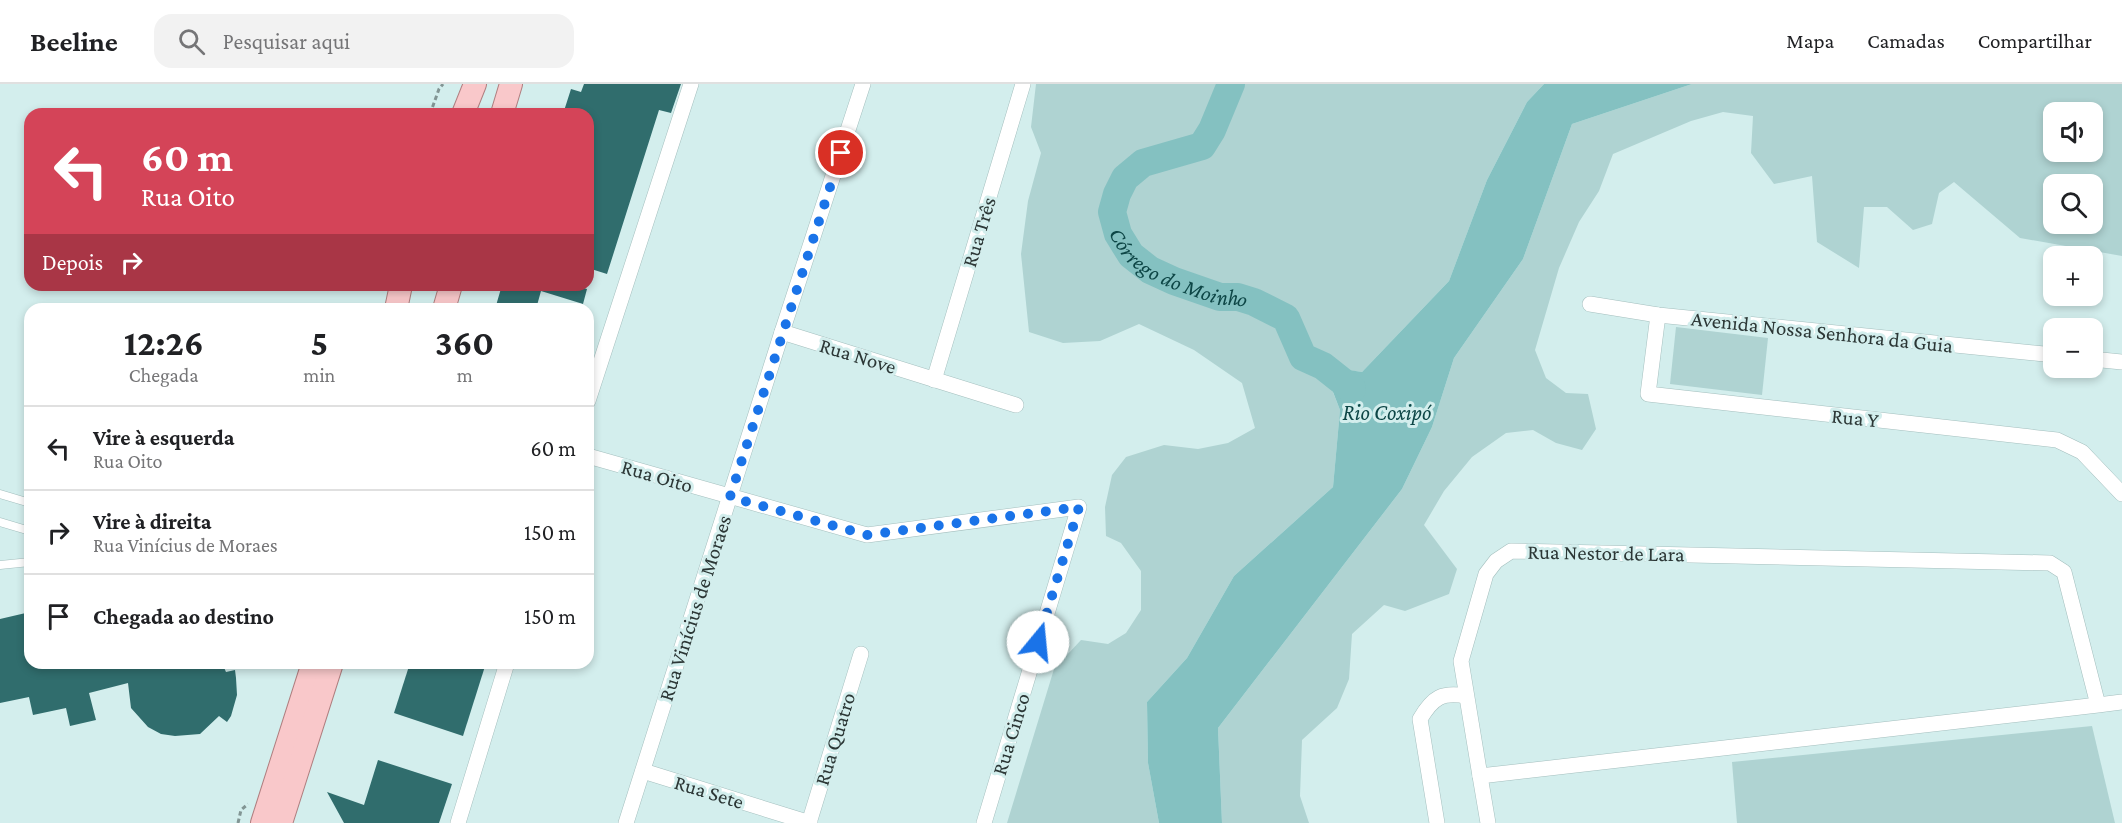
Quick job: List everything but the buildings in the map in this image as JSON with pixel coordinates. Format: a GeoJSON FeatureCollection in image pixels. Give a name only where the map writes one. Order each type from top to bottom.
{"type":"FeatureCollection","features":[{"type":"Feature","properties":{"kind":"main road"},"geometry":{"type":"LineString","coordinates":[[465,108],[475,84]]}},
{"type":"Feature","properties":{"kind":"main road"},"geometry":{"type":"LineString","coordinates":[[504,108],[511,84]]}},
{"type":"Feature","properties":{"kind":"main road"},"geometry":{"type":"LineString","coordinates":[[262,823],[311,669]]}},
{"type":"Feature","properties":{"kind":"main road"},"geometry":{"type":"LineString","coordinates":[[281,823],[330,669]]}},
{"type":"Feature","properties":{"kind":"main road"},"geometry":{"type":"LineString","coordinates":[[262,823],[264,819],[269,818],[276,823]]}},
{"type":"Feature","properties":{"kind":"street"},"geometry":{"type":"LineString","coordinates":[[594,383],[692,84]]}},
{"type":"Feature","properties":{"kind":"street","name":"Rua Vinícius de Moraes"},"geometry":{"type":"LineString","coordinates":[[626,823],[863,84]]}},
{"type":"Feature","properties":{"kind":"street","name":"Rua Três"},"geometry":{"type":"LineString","coordinates":[[934,380],[1023,84]]}},
{"type":"Feature","properties":{"kind":"street","name":"Avenida Nossa Senhora da Guia"},"geometry":{"type":"LineString","coordinates":[[1590,304],[1658,315],[2043,354]]}},
{"type":"Feature","properties":{"kind":"street","name":"Rua Y"},"geometry":{"type":"LineString","coordinates":[[1658,315],[1648,394],[2056,440],[2082,452],[2122,494]]}},
{"type":"Feature","properties":{"kind":"street","name":"Rua Nove"},"geometry":{"type":"LineString","coordinates":[[782,332],[1016,405]]}},
{"type":"Feature","properties":{"kind":"street"},"geometry":{"type":"LineString","coordinates":[[2103,360],[2122,362]]}},
{"type":"Feature","properties":{"kind":"street","name":"Rua Oito"},"geometry":{"type":"LineString","coordinates":[[594,458],[867,535],[1079,507]]}},
{"type":"Feature","properties":{"kind":"street","name":"Rua Cinco"},"geometry":{"type":"LineString","coordinates":[[984,823],[1079,507]]}},
{"type":"Feature","properties":{"kind":"street","name":"Rua Nestor de Lara"},"geometry":{"type":"LineString","coordinates":[[1488,823],[1461,661],[1486,573],[1496,561],[1511,551],[2050,562],[2064,572],[2098,705]]}},
{"type":"Feature","properties":{"kind":"street","name":"Rua Quatro"},"geometry":{"type":"LineString","coordinates":[[809,823],[861,654]]}},
{"type":"Feature","properties":{"kind":"street"},"geometry":{"type":"LineString","coordinates":[[458,823],[505,669]]}},
{"type":"Feature","properties":{"kind":"street"},"geometry":{"type":"LineString","coordinates":[[1437,823],[1420,719],[1427,706],[1438,698],[1448,693],[1466,696]]}},
{"type":"Feature","properties":{"kind":"street"},"geometry":{"type":"LineString","coordinates":[[1480,776],[2122,702]]}},
{"type":"Feature","properties":{"kind":"street","name":"Rua Sete"},"geometry":{"type":"LineString","coordinates":[[643,771],[809,823]]}},
{"type":"Feature","properties":{"kind":"lane"},"geometry":{"type":"LineString","coordinates":[[0,494],[24,501]]}},
{"type":"Feature","properties":{"kind":"lane"},"geometry":{"type":"LineString","coordinates":[[0,522],[24,529]]}},
{"type":"Feature","properties":{"kind":"lane"},"geometry":{"type":"LineString","coordinates":[[0,565],[24,563]]}},
{"type":"Feature","properties":{"kind":"path"},"geometry":{"type":"LineString","coordinates":[[432,108],[443,84]]}},
{"type":"Feature","properties":{"kind":"shaded area"},"geometry":{"type":"Polygon","coordinates":[[[1036,84],[1544,84],[1527,102],[1487,180],[1449,281],[1362,372],[1323,367],[1340,410],[1333,487],[1234,576],[1187,658],[1147,702],[1148,763],[1159,823],[1007,823],[1054,669],[1081,640],[1108,644],[1126,633],[1141,610],[1141,571],[1121,543],[1106,536],[1105,507],[1112,475],[1126,457],[1164,445],[1198,449],[1228,443],[1255,428],[1242,383],[1194,350],[1139,324],[1100,341],[1063,343],[1029,332],[1021,254],[1028,201],[1041,153],[1031,127],[1036,84]]]}},
{"type":"Feature","properties":{"kind":"shaded area"},"geometry":{"type":"Polygon","coordinates":[[[1692,84],[2122,84],[2122,256],[2103,253],[2103,246],[2065,246],[2020,238],[1954,182],[1939,193],[1932,224],[1913,230],[1887,207],[1864,207],[1859,268],[1817,242],[1812,176],[1774,184],[1751,153],[1753,116],[1723,112],[1691,121],[1613,154],[1599,191],[1579,222],[1559,268],[1535,350],[1546,378],[1566,393],[1588,394],[1596,429],[1582,450],[1556,443],[1533,430],[1506,433],[1472,457],[1444,491],[1424,525],[1457,569],[1449,594],[1405,611],[1384,605],[1352,634],[1349,679],[1337,708],[1302,740],[1300,796],[1309,823],[1222,823],[1218,728],[1402,489],[1432,427],[1454,358],[1523,259],[1572,124],[1692,84]]]}},
{"type":"Feature","properties":{"kind":"shaded area"},"geometry":{"type":"Polygon","coordinates":[[[1676,327],[1768,338],[1762,395],[1670,384],[1676,327]]]}},
{"type":"Feature","properties":{"kind":"shaded area"},"geometry":{"type":"Polygon","coordinates":[[[2092,726],[2115,823],[1737,823],[1732,762],[2092,726]]]}},
{"type":"Feature","properties":{"kind":"water","name":"Rio Coxipó"},"geometry":{"type":"Polygon","coordinates":[[[1544,84],[1692,84],[1572,124],[1523,259],[1454,358],[1432,427],[1402,489],[1218,728],[1222,823],[1159,823],[1148,763],[1147,702],[1187,658],[1234,576],[1333,487],[1340,410],[1323,366],[1362,372],[1449,281],[1487,180],[1527,102],[1544,84]]]}},
{"type":"Feature","properties":{"kind":"waterway","name":"Córrego do Moinho"},"geometry":{"type":"LineString","coordinates":[[1231,84],[1212,130],[1202,146],[1143,163],[1125,178],[1112,212],[1118,234],[1131,255],[1150,270],[1220,297],[1238,297],[1254,302],[1286,318],[1303,357],[1323,366],[1352,389]]}},
{"type":"Feature","properties":{"kind":"route"},"geometry":{"type":"LineString","coordinates":[[841,153],[730,497],[867,535],[1079,507],[1038,642]]}}]}
